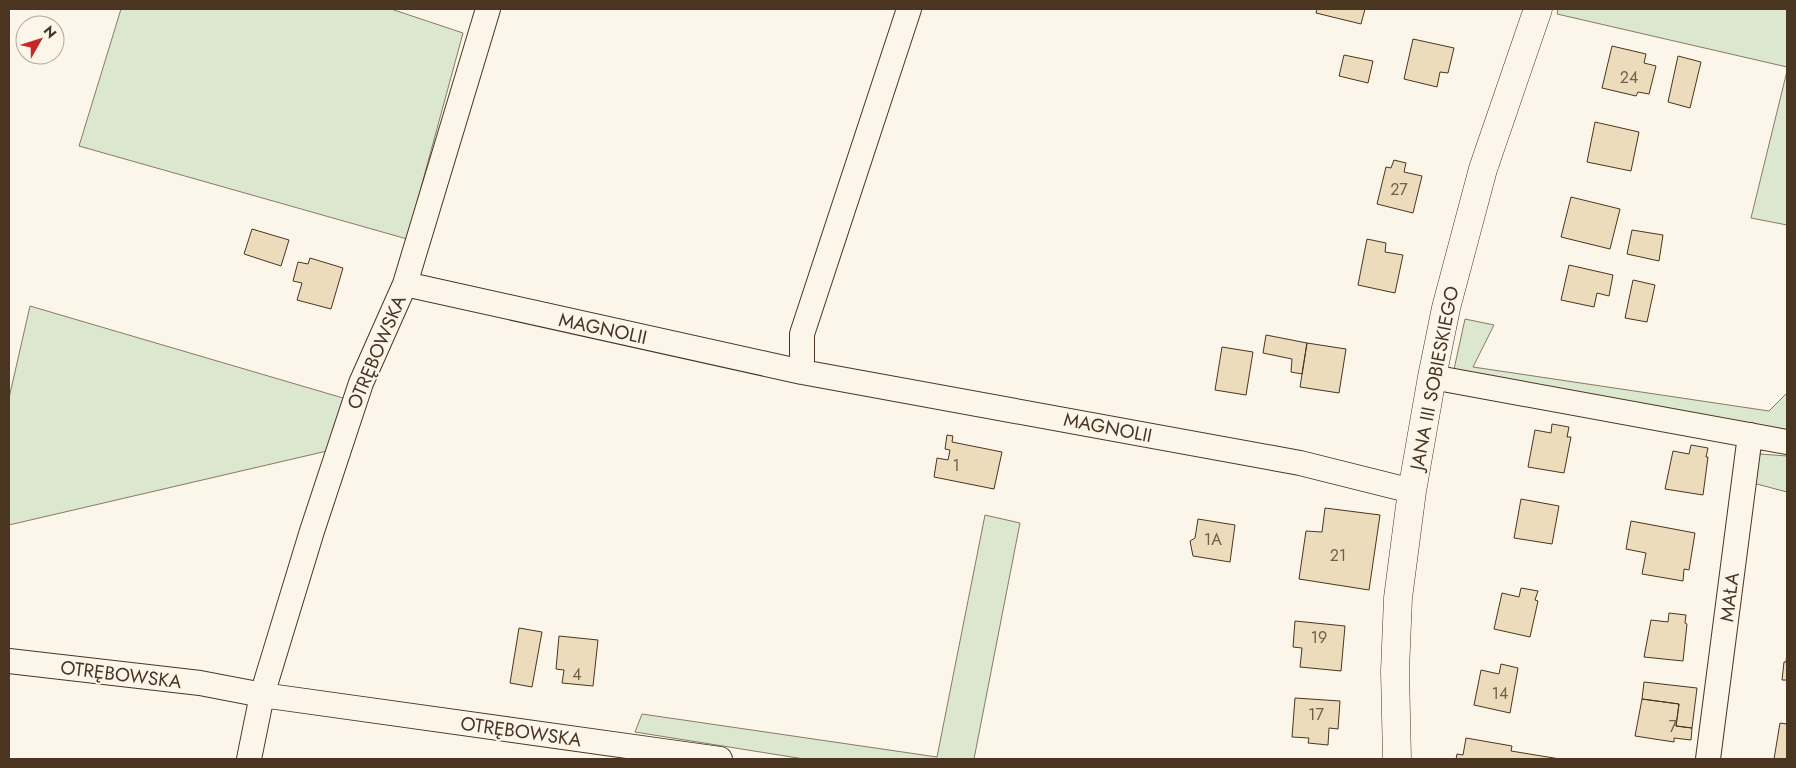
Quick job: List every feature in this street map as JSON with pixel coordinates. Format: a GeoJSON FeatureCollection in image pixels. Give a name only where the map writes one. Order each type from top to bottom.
{"type":"FeatureCollection","features":[{"type":"Feature","properties":{"kind":"street","name":"OTRĘBOWSKA"},"geometry":{"type":"LineString","coordinates":[[262,694],[312,531],[361,383],[405,284],[488,9]]}},
{"type":"Feature","properties":{"kind":"street"},"geometry":{"type":"LineString","coordinates":[[802,372],[802,334],[909,9]]}},
{"type":"Feature","properties":{"kind":"street","name":"JANA III SOBIESKIEGO"},"geometry":{"type":"LineString","coordinates":[[1397,759],[1396,671],[1398,598],[1412,491],[1432,377],[1446,308],[1483,169],[1538,9]]}},
{"type":"Feature","properties":{"kind":"street","name":"MAGNOLII"},"geometry":{"type":"LineString","coordinates":[[405,284],[802,372],[1300,463],[1412,491]]}},
{"type":"Feature","properties":{"kind":"street"},"geometry":{"type":"LineString","coordinates":[[1432,377],[1787,442]]}},
{"type":"Feature","properties":{"kind":"street","name":"MAŁA"},"geometry":{"type":"LineString","coordinates":[[1708,759],[1750,435]]}},
{"type":"Feature","properties":{"kind":"street","name":"OTRĘBOWSKA"},"geometry":{"type":"LineString","coordinates":[[9,661],[190,682],[262,694],[720,759]]}},
{"type":"Feature","properties":{"kind":"street"},"geometry":{"type":"LineString","coordinates":[[249,759],[262,694]]}},
{"type":"Feature","properties":{"kind":"green space"},"geometry":{"type":"Polygon","coordinates":[[[121,9],[391,9],[463,33],[407,239],[79,146],[121,9]]]}},
{"type":"Feature","properties":{"kind":"green space"},"geometry":{"type":"Polygon","coordinates":[[[1558,9],[1787,9],[1787,67],[1557,14],[1558,9]]]}},
{"type":"Feature","properties":{"kind":"green space"},"geometry":{"type":"Polygon","coordinates":[[[1787,71],[1787,225],[1751,218],[1787,71]]]}},
{"type":"Feature","properties":{"kind":"green space"},"geometry":{"type":"Polygon","coordinates":[[[30,306],[343,398],[327,451],[9,525],[9,398],[30,306]]]}},
{"type":"Feature","properties":{"kind":"green space"},"geometry":{"type":"Polygon","coordinates":[[[1465,319],[1494,325],[1473,367],[1769,411],[1787,393],[1787,433],[1453,374],[1465,319]]]}},
{"type":"Feature","properties":{"kind":"green space"},"geometry":{"type":"Polygon","coordinates":[[[1760,454],[1787,456],[1787,492],[1753,483],[1760,454]]]}},
{"type":"Feature","properties":{"kind":"green space"},"geometry":{"type":"Polygon","coordinates":[[[985,515],[1020,523],[974,759],[804,759],[635,732],[642,714],[937,757],[985,515]]]}},
{"type":"Feature","properties":{"kind":"building"},"geometry":{"type":"Polygon","coordinates":[[[1317,9],[1365,9],[1361,24],[1316,13],[1317,9]]]}},
{"type":"Feature","properties":{"kind":"building"},"geometry":{"type":"Polygon","coordinates":[[[1413,39],[1454,48],[1448,73],[1440,72],[1437,87],[1404,79],[1413,39]]]}},
{"type":"Feature","properties":{"kind":"building"},"geometry":{"type":"Polygon","coordinates":[[[1612,46],[1646,54],[1644,63],[1656,66],[1649,94],[1638,92],[1636,96],[1602,88],[1612,46]]]}},
{"type":"Feature","properties":{"kind":"building"},"geometry":{"type":"Polygon","coordinates":[[[1344,55],[1373,61],[1368,83],[1339,76],[1344,55]]]}},
{"type":"Feature","properties":{"kind":"building"},"geometry":{"type":"Polygon","coordinates":[[[1678,56],[1701,62],[1690,108],[1668,102],[1678,56]]]}},
{"type":"Feature","properties":{"kind":"building"},"geometry":{"type":"Polygon","coordinates":[[[1595,122],[1639,132],[1631,171],[1587,162],[1595,122]]]}},
{"type":"Feature","properties":{"kind":"building"},"geometry":{"type":"Polygon","coordinates":[[[1394,160],[1406,163],[1404,172],[1422,176],[1413,213],[1377,204],[1386,167],[1391,168],[1394,160]]]}},
{"type":"Feature","properties":{"kind":"building"},"geometry":{"type":"Polygon","coordinates":[[[1571,197],[1620,209],[1610,249],[1561,237],[1571,197]]]}},
{"type":"Feature","properties":{"kind":"building"},"geometry":{"type":"Polygon","coordinates":[[[252,229],[289,240],[281,266],[244,254],[252,229]]]}},
{"type":"Feature","properties":{"kind":"building"},"geometry":{"type":"Polygon","coordinates":[[[1632,230],[1663,235],[1659,261],[1627,254],[1632,230]]]}},
{"type":"Feature","properties":{"kind":"building"},"geometry":{"type":"Polygon","coordinates":[[[1367,239],[1386,243],[1385,252],[1403,255],[1395,293],[1358,285],[1367,239]]]}},
{"type":"Feature","properties":{"kind":"building"},"geometry":{"type":"Polygon","coordinates":[[[310,258],[343,268],[331,309],[297,300],[302,283],[293,281],[298,262],[308,264],[310,258]]]}},
{"type":"Feature","properties":{"kind":"building"},"geometry":{"type":"Polygon","coordinates":[[[1569,265],[1613,275],[1609,296],[1597,293],[1594,307],[1561,300],[1569,265]]]}},
{"type":"Feature","properties":{"kind":"building"},"geometry":{"type":"Polygon","coordinates":[[[1633,280],[1655,285],[1647,322],[1625,318],[1633,280]]]}},
{"type":"Feature","properties":{"kind":"building"},"geometry":{"type":"Polygon","coordinates":[[[1266,335],[1307,343],[1302,374],[1291,372],[1292,359],[1263,353],[1266,335]]]}},
{"type":"Feature","properties":{"kind":"building"},"geometry":{"type":"Polygon","coordinates":[[[1307,343],[1346,349],[1339,393],[1300,387],[1307,343]]]}},
{"type":"Feature","properties":{"kind":"building"},"geometry":{"type":"Polygon","coordinates":[[[1222,347],[1253,352],[1246,395],[1215,390],[1222,347]]]}},
{"type":"Feature","properties":{"kind":"building"},"geometry":{"type":"Polygon","coordinates":[[[1552,424],[1569,427],[1567,437],[1571,437],[1564,473],[1528,467],[1535,430],[1551,433],[1552,424]]]}},
{"type":"Feature","properties":{"kind":"building"},"geometry":{"type":"Polygon","coordinates":[[[947,435],[953,436],[952,442],[1002,452],[994,489],[934,477],[937,458],[948,460],[950,450],[945,449],[947,435]]]}},
{"type":"Feature","properties":{"kind":"building"},"geometry":{"type":"Polygon","coordinates":[[[1691,445],[1708,448],[1703,495],[1665,489],[1673,451],[1689,454],[1691,445]]]}},
{"type":"Feature","properties":{"kind":"building"},"geometry":{"type":"Polygon","coordinates":[[[1521,499],[1559,506],[1552,544],[1514,538],[1521,499]]]}},
{"type":"Feature","properties":{"kind":"building"},"geometry":{"type":"Polygon","coordinates":[[[1325,508],[1380,515],[1369,590],[1299,579],[1306,531],[1322,532],[1325,508]]]}},
{"type":"Feature","properties":{"kind":"building"},"geometry":{"type":"Polygon","coordinates":[[[1198,519],[1235,525],[1230,562],[1193,556],[1190,541],[1195,538],[1198,519]]]}},
{"type":"Feature","properties":{"kind":"building"},"geometry":{"type":"Polygon","coordinates":[[[1631,521],[1695,533],[1689,570],[1684,569],[1683,581],[1642,574],[1646,553],[1626,549],[1631,521]]]}},
{"type":"Feature","properties":{"kind":"building"},"geometry":{"type":"Polygon","coordinates":[[[1521,588],[1538,591],[1535,600],[1538,601],[1530,637],[1494,629],[1502,593],[1519,597],[1521,588]]]}},
{"type":"Feature","properties":{"kind":"building"},"geometry":{"type":"Polygon","coordinates":[[[1669,613],[1686,615],[1685,623],[1687,624],[1683,661],[1644,657],[1651,620],[1668,622],[1669,613]]]}},
{"type":"Feature","properties":{"kind":"building"},"geometry":{"type":"Polygon","coordinates":[[[1295,621],[1345,626],[1341,671],[1300,667],[1302,648],[1293,647],[1295,621]]]}},
{"type":"Feature","properties":{"kind":"building"},"geometry":{"type":"Polygon","coordinates":[[[519,628],[542,632],[532,687],[510,683],[519,628]]]}},
{"type":"Feature","properties":{"kind":"building"},"geometry":{"type":"Polygon","coordinates":[[[559,636],[598,640],[593,686],[562,683],[564,670],[556,669],[559,636]]]}},
{"type":"Feature","properties":{"kind":"building"},"geometry":{"type":"Polygon","coordinates":[[[1787,653],[1787,680],[1782,680],[1784,662],[1786,662],[1787,653]]]}},
{"type":"Feature","properties":{"kind":"building"},"geometry":{"type":"Polygon","coordinates":[[[1501,664],[1518,668],[1510,713],[1474,705],[1481,670],[1499,674],[1501,664]]]}},
{"type":"Feature","properties":{"kind":"building"},"geometry":{"type":"Polygon","coordinates":[[[1644,682],[1697,688],[1692,728],[1676,726],[1679,704],[1642,699],[1644,682]]]}},
{"type":"Feature","properties":{"kind":"building"},"geometry":{"type":"Polygon","coordinates":[[[1295,698],[1340,701],[1338,729],[1329,728],[1328,745],[1308,743],[1309,738],[1292,737],[1295,698]]]}},
{"type":"Feature","properties":{"kind":"building"},"geometry":{"type":"Polygon","coordinates":[[[1642,699],[1679,704],[1676,726],[1692,728],[1691,740],[1674,738],[1674,742],[1635,736],[1642,699]]]}},
{"type":"Feature","properties":{"kind":"building"},"geometry":{"type":"Polygon","coordinates":[[[1780,723],[1787,724],[1787,759],[1774,759],[1780,723]]]}},
{"type":"Feature","properties":{"kind":"building"},"geometry":{"type":"Polygon","coordinates":[[[1466,738],[1512,746],[1511,751],[1560,759],[1456,759],[1457,754],[1463,755],[1466,738]]]}}]}
